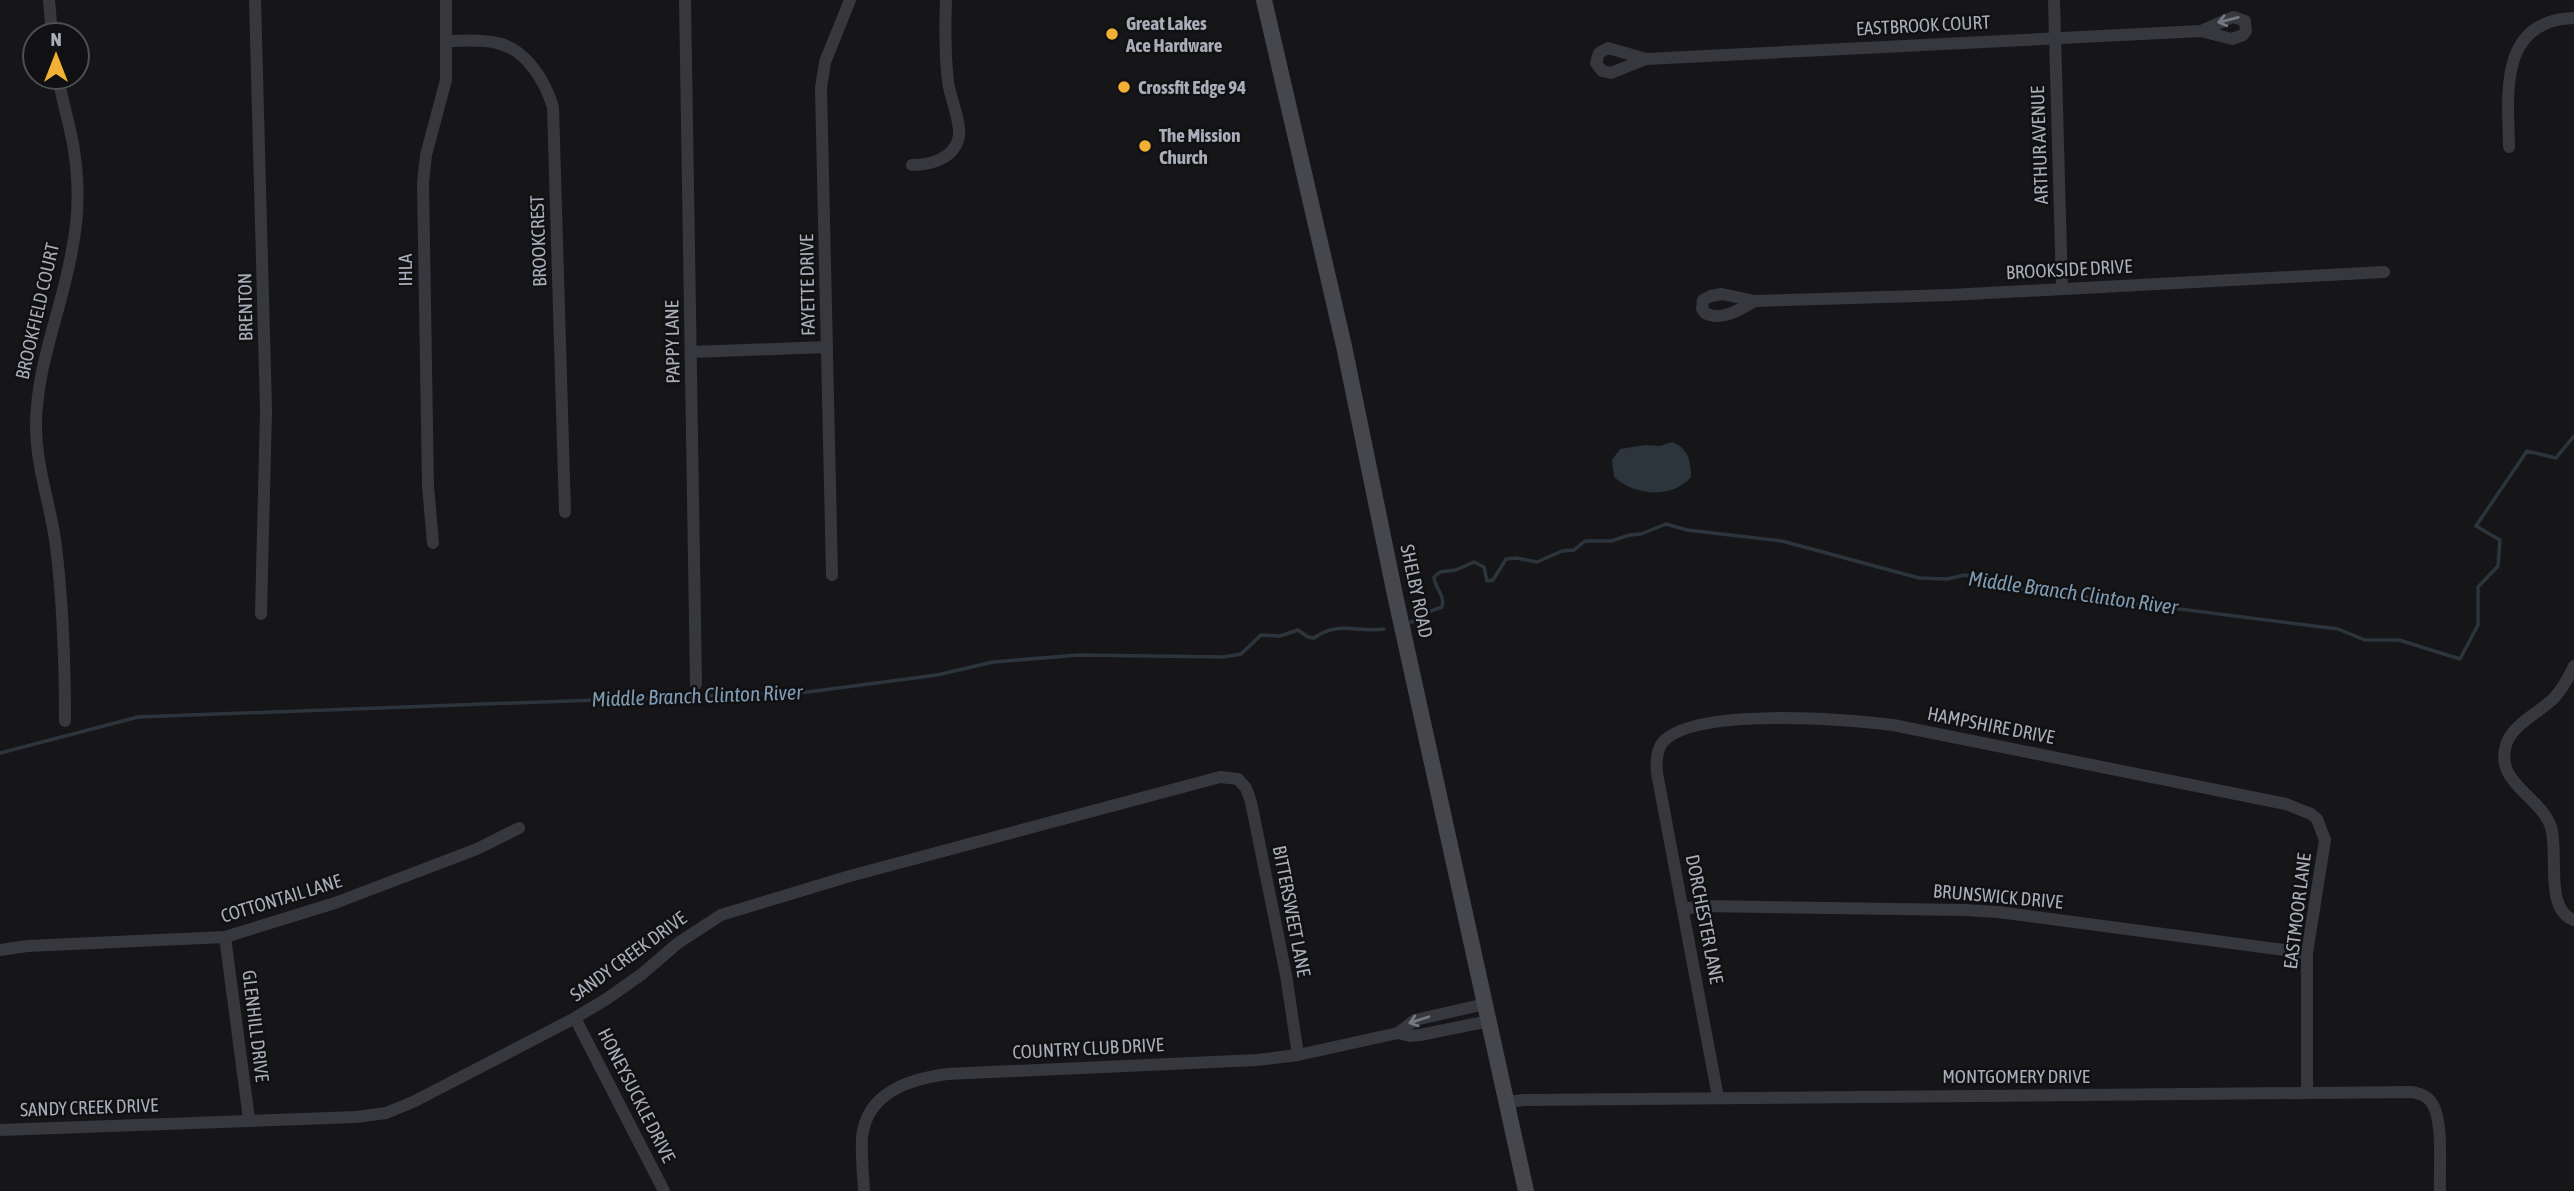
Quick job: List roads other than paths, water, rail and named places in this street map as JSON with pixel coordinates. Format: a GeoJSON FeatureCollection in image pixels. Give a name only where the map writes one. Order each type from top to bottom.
{"type":"FeatureCollection","features":[{"type":"Feature","properties":{"kind":"street"},"geometry":{"type":"LineString","coordinates":[[49,0],[51,21]]}},
{"type":"Feature","properties":{"kind":"street","name":"BRENTON"},"geometry":{"type":"LineString","coordinates":[[256,0],[266,410],[261,614]]}},
{"type":"Feature","properties":{"kind":"street","name":"IHLA"},"geometry":{"type":"LineString","coordinates":[[433,543],[428,486],[423,184],[426,155],[446,80],[446,0]]}},
{"type":"Feature","properties":{"kind":"street","name":"PAPPY LANE"},"geometry":{"type":"LineString","coordinates":[[685,0],[696,684]]}},
{"type":"Feature","properties":{"kind":"street","name":"FAYETTE DRIVE"},"geometry":{"type":"LineString","coordinates":[[832,575],[821,88],[825,62],[850,0]]}},
{"type":"Feature","properties":{"kind":"street"},"geometry":{"type":"LineString","coordinates":[[912,165],[926,165],[947,156],[954,148],[959,135],[947,70],[946,0]]}},
{"type":"Feature","properties":{"kind":"street","name":"SHELBY ROAD"},"geometry":{"type":"LineString","coordinates":[[1264,0],[1347,357],[1398,607],[1526,1191]]}},
{"type":"Feature","properties":{"kind":"street","name":"ARTHUR AVENUE"},"geometry":{"type":"LineString","coordinates":[[2054,0],[2062,288]]}},
{"type":"Feature","properties":{"kind":"street"},"geometry":{"type":"LineString","coordinates":[[2509,147],[2508,82],[2517,51],[2529,35],[2542,27],[2555,21],[2574,18]]}},
{"type":"Feature","properties":{"kind":"street","name":"EASTBROOK COURT"},"geometry":{"type":"LineString","coordinates":[[1646,59],[2202,31]]}},
{"type":"Feature","properties":{"kind":"street","name":"BROOKCREST"},"geometry":{"type":"LineString","coordinates":[[447,41],[489,41],[514,50],[535,70],[553,107],[565,512]]}},
{"type":"Feature","properties":{"kind":"street","name":"BROOKFIELD COURT"},"geometry":{"type":"LineString","coordinates":[[61,91],[73,142],[77,209],[63,297],[38,385],[36,424],[40,467],[56,544],[62,604],[65,721]]}},
{"type":"Feature","properties":{"kind":"street","name":"BROOKSIDE DRIVE"},"geometry":{"type":"LineString","coordinates":[[1755,301],[1950,295],[2384,272]]}},
{"type":"Feature","properties":{"kind":"street"},"geometry":{"type":"LineString","coordinates":[[692,352],[827,347]]}},
{"type":"Feature","properties":{"kind":"street"},"geometry":{"type":"LineString","coordinates":[[2574,666],[2554,697],[2510,736],[2505,750],[2508,773],[2514,783],[2546,816],[2554,845],[2557,905],[2563,914],[2574,920]]}},
{"type":"Feature","properties":{"kind":"street","name":"HAMPSHIRE DRIVE"},"geometry":{"type":"LineString","coordinates":[[1658,749],[1673,734],[1713,723],[1792,718],[1866,721],[2286,804],[2301,808],[2317,819]]}},
{"type":"Feature","properties":{"kind":"street","name":"DORCHESTER LANE"},"geometry":{"type":"LineString","coordinates":[[1658,749],[1657,773],[1717,1097]]}},
{"type":"Feature","properties":{"kind":"street","name":"SANDY CREEK DRIVE"},"geometry":{"type":"LineString","coordinates":[[0,1129],[356,1117],[386,1113],[413,1102],[575,1018],[626,986],[704,925],[740,908],[1208,780],[1238,779]]}},
{"type":"Feature","properties":{"kind":"street","name":"BITTERSWEET LANE"},"geometry":{"type":"LineString","coordinates":[[1238,779],[1251,802],[1286,975],[1298,1055]]}},
{"type":"Feature","properties":{"kind":"street","name":"EASTMOOR LANE"},"geometry":{"type":"LineString","coordinates":[[2307,1093],[2307,953],[2325,847],[2325,839],[2317,819]]}},
{"type":"Feature","properties":{"kind":"street","name":"COTTONTAIL LANE"},"geometry":{"type":"LineString","coordinates":[[0,950],[27,946],[225,937],[348,898],[477,849],[519,828]]}},
{"type":"Feature","properties":{"kind":"street","name":"BRUNSWICK DRIVE"},"geometry":{"type":"LineString","coordinates":[[1683,909],[1703,906],[1998,912],[2307,953]]}},
{"type":"Feature","properties":{"kind":"street","name":"GLENHILL DRIVE"},"geometry":{"type":"LineString","coordinates":[[225,937],[249,1119]]}},
{"type":"Feature","properties":{"kind":"street","name":"COUNTRY CLUB DRIVE"},"geometry":{"type":"LineString","coordinates":[[864,1191],[862,1136],[866,1123],[873,1109],[889,1092],[913,1080],[947,1074],[1257,1060],[1298,1055],[1398,1033],[1415,1020],[1485,1004]]}},
{"type":"Feature","properties":{"kind":"street","name":"HONEYSUCKLE DRIVE"},"geometry":{"type":"LineString","coordinates":[[575,1018],[664,1191]]}},
{"type":"Feature","properties":{"kind":"street","name":"COUNTRY CLUB DRIVE"},"geometry":{"type":"LineString","coordinates":[[1398,1033],[1420,1035],[1489,1021]]}},
{"type":"Feature","properties":{"kind":"street","name":"MONTGOMERY DRIVE"},"geometry":{"type":"LineString","coordinates":[[1507,1102],[1717,1097],[2412,1092],[2429,1099],[2438,1120],[2440,1191]]}},
{"type":"Feature","properties":{"kind":"waterway","name":"Middle Branch Clinton River"},"geometry":{"type":"LineString","coordinates":[[1411,622],[1419,620],[1422,614],[1442,607],[1442,598],[1434,577],[1440,572],[1456,570],[1474,562],[1484,567],[1487,581],[1493,580],[1506,559],[1537,562],[1562,551],[1574,550],[1585,541],[1611,541],[1641,534],[1666,524],[1687,530],[1782,541],[1919,578],[1947,579],[1965,575],[2015,588],[2338,629],[2365,640],[2399,640],[2460,659],[2478,625],[2478,587],[2498,566],[2500,540],[2476,526],[2527,451],[2556,458],[2574,436]]}},
{"type":"Feature","properties":{"kind":"waterway","name":"Middle Branch Clinton River"},"geometry":{"type":"LineString","coordinates":[[0,753],[138,717],[808,692],[937,675],[993,662],[1079,655],[1224,657],[1241,654],[1261,635],[1280,636],[1298,630],[1314,638],[1340,628],[1384,629]]}},
{"type":"Feature","properties":{"kind":"place","name":"Great Lakes Ace Hardware"},"geometry":{"type":"Point","coordinates":[1112,34]}},
{"type":"Feature","properties":{"kind":"place","name":"Crossfit Edge 94"},"geometry":{"type":"Point","coordinates":[1124,87]}},
{"type":"Feature","properties":{"kind":"place","name":"The Mission Church"},"geometry":{"type":"Point","coordinates":[1145,146]}}]}
